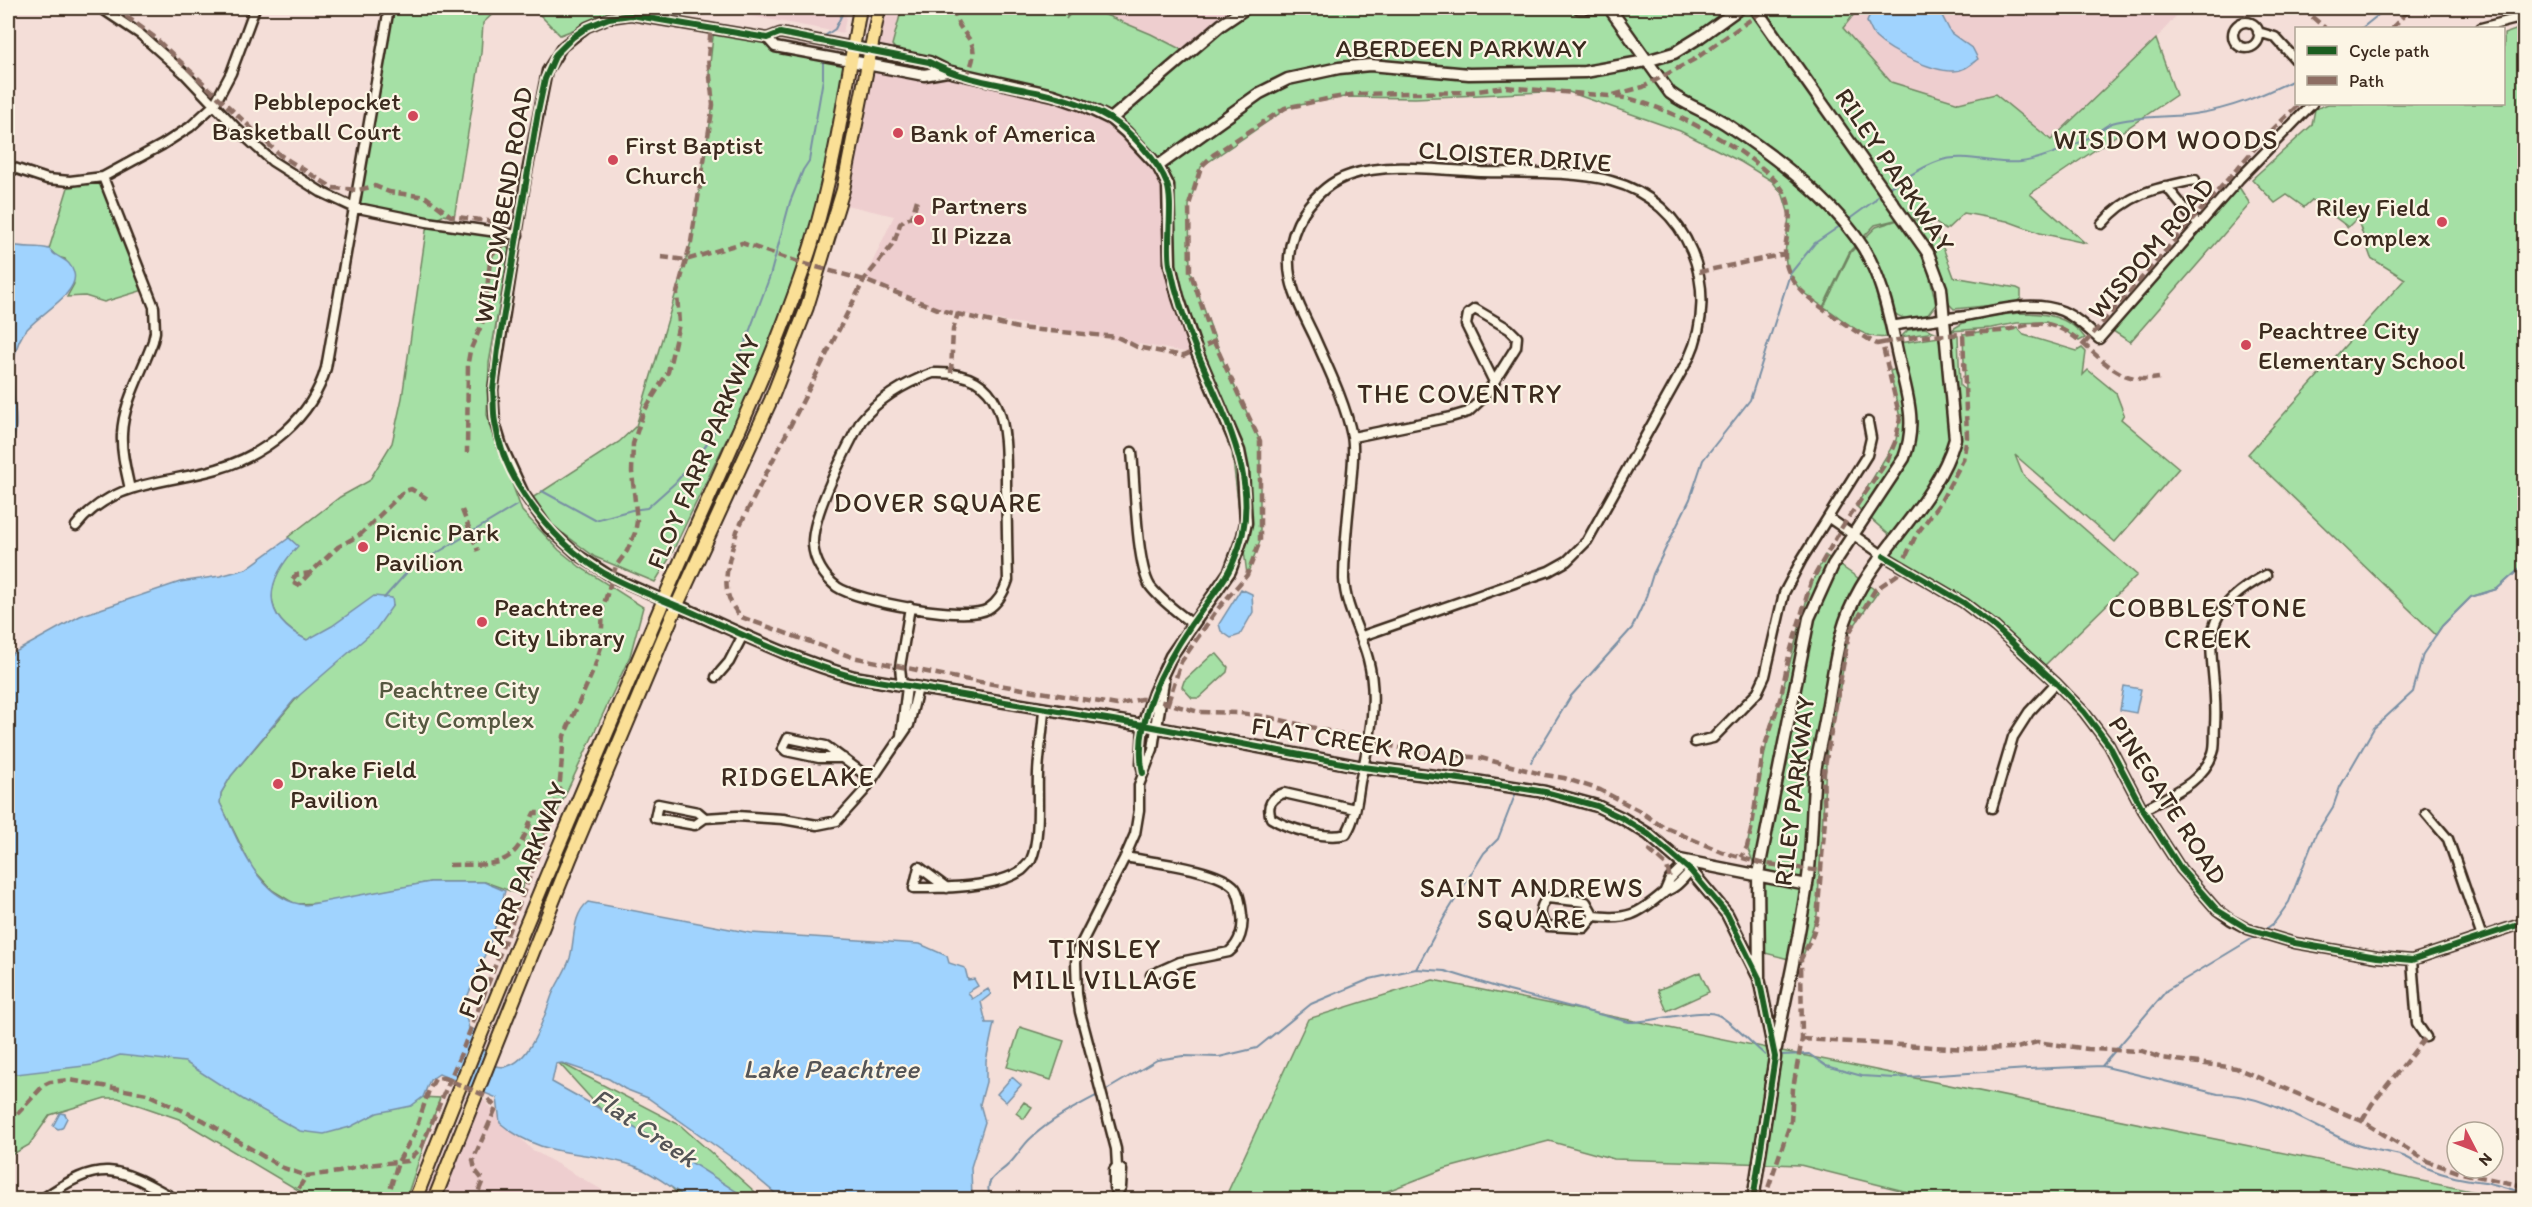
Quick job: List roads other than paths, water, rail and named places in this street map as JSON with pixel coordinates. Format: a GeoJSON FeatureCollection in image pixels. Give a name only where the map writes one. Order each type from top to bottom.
{"type":"FeatureCollection","features":[{"type":"Feature","properties":{"kind":"main road","name":"FLOY FARR PARKWAY"},"geometry":{"type":"LineString","coordinates":[[416,1200],[484,1026],[664,600],[765,369],[798,284],[823,202],[836,146],[860,8]]}},
{"type":"Feature","properties":{"kind":"main road","name":"FLOY FARR PARKWAY"},"geometry":{"type":"LineString","coordinates":[[434,1200],[500,1033],[677,605],[771,400],[807,307],[843,189],[879,8]]}},
{"type":"Feature","properties":{"kind":"street"},"geometry":{"type":"LineString","coordinates":[[101,8],[140,34],[272,161],[321,192],[353,207],[427,222],[518,235]]}},
{"type":"Feature","properties":{"kind":"street"},"geometry":{"type":"LineString","coordinates":[[8,166],[53,180],[70,181],[103,177],[162,145],[190,127],[214,105],[231,73],[255,8]]}},
{"type":"Feature","properties":{"kind":"street"},"geometry":{"type":"LineString","coordinates":[[76,526],[87,512],[130,489],[217,469],[263,448],[285,432],[309,406],[318,392],[326,368],[389,8]]}},
{"type":"Feature","properties":{"kind":"street"},"geometry":{"type":"LineString","coordinates":[[642,8],[647,16]]}},
{"type":"Feature","properties":{"kind":"street"},"geometry":{"type":"LineString","coordinates":[[1111,119],[1221,25],[1246,8]]}},
{"type":"Feature","properties":{"kind":"street","name":"ABERDEEN PARKWAY"},"geometry":{"type":"LineString","coordinates":[[1579,8],[1613,8]]}},
{"type":"Feature","properties":{"kind":"street","name":"RILEY PARKWAY"},"geometry":{"type":"LineString","coordinates":[[1613,8],[1646,61],[1670,93],[1717,118],[1786,167],[1838,216],[1856,237],[1871,261],[1879,280],[1908,398],[1910,441],[1900,465],[1825,579],[1809,618],[1758,874],[1759,978]]}},
{"type":"Feature","properties":{"kind":"street","name":"ABERDEEN PARKWAY"},"geometry":{"type":"LineString","coordinates":[[1158,166],[1260,93],[1288,79],[1339,68],[1370,65],[1469,75],[1586,72],[1646,61],[1674,53],[1740,8]]}},
{"type":"Feature","properties":{"kind":"street","name":"RILEY PARKWAY"},"geometry":{"type":"LineString","coordinates":[[1755,8],[1928,253],[1939,280],[1955,439],[1951,454],[1932,490],[1884,556],[1851,608],[1840,641],[1815,770],[1806,885],[1796,954],[1775,1058]]}},
{"type":"Feature","properties":{"kind":"street","name":"WILLOWBEND ROAD"},"geometry":{"type":"LineString","coordinates":[[664,600],[612,578],[578,555],[548,528],[524,494],[507,460],[495,423],[494,390],[538,112],[550,64],[566,43],[587,27],[620,16],[647,16],[767,38],[780,33],[853,47]]}},
{"type":"Feature","properties":{"kind":"street"},"geometry":{"type":"LineString","coordinates":[[2485,27],[2524,17]]}},
{"type":"Feature","properties":{"kind":"street"},"geometry":{"type":"LineString","coordinates":[[2258,32],[2276,37],[2295,59]]}},
{"type":"Feature","properties":{"kind":"street","name":"WILLOWBEND ROAD"},"geometry":{"type":"LineString","coordinates":[[767,38],[775,47],[850,61]]}},
{"type":"Feature","properties":{"kind":"street"},"geometry":{"type":"LineString","coordinates":[[853,47],[929,62],[947,71],[1053,95],[1111,119],[1139,144],[1158,166],[1168,185],[1169,252],[1178,297],[1196,350],[1233,436],[1243,471],[1245,510],[1243,536],[1230,571],[1171,656],[1154,693],[1143,725],[1141,764],[1143,772]]}},
{"type":"Feature","properties":{"kind":"street"},"geometry":{"type":"LineString","coordinates":[[850,61],[924,75],[947,71]]}},
{"type":"Feature","properties":{"kind":"street","name":"WISDOM ROAD"},"geometry":{"type":"LineString","coordinates":[[1891,326],[2006,307],[2043,307],[2060,310],[2073,317],[2099,339],[2239,179],[2311,105]]}},
{"type":"Feature","properties":{"kind":"street","name":"CLOISTER DRIVE"},"geometry":{"type":"LineString","coordinates":[[1355,808],[1284,793],[1272,800],[1269,812],[1271,818],[1291,828],[1336,837],[1346,834],[1353,819],[1364,767],[1374,701],[1373,681],[1362,636],[1344,584],[1345,535],[1353,437],[1326,364],[1294,291],[1289,256],[1300,221],[1313,201],[1337,180],[1351,174],[1383,169],[1577,176],[1612,181],[1637,192],[1664,210],[1689,245],[1699,272],[1703,299],[1700,329],[1695,346],[1596,526],[1579,551],[1567,561],[1534,578],[1362,636]]}},
{"type":"Feature","properties":{"kind":"street"},"geometry":{"type":"LineString","coordinates":[[103,177],[154,307],[153,341],[124,419],[122,435],[124,464],[130,489]]}},
{"type":"Feature","properties":{"kind":"street"},"geometry":{"type":"LineString","coordinates":[[2102,224],[2124,201],[2166,186],[2195,180]]}},
{"type":"Feature","properties":{"kind":"street"},"geometry":{"type":"LineString","coordinates":[[2166,186],[2199,226]]}},
{"type":"Feature","properties":{"kind":"street"},"geometry":{"type":"LineString","coordinates":[[1353,437],[1468,412],[1479,403],[1494,382],[1516,347],[1517,337],[1509,329],[1475,309],[1468,314],[1466,325],[1494,382]]}},
{"type":"Feature","properties":{"kind":"street"},"geometry":{"type":"LineString","coordinates":[[933,373],[960,375],[971,379],[993,396],[1004,421],[1008,580],[1004,592],[996,602],[987,610],[973,614],[910,607],[862,598],[839,588],[828,580],[816,559],[814,535],[825,501],[848,447],[870,409],[891,392],[913,380],[933,373]]}},
{"type":"Feature","properties":{"kind":"street"},"geometry":{"type":"LineString","coordinates":[[1695,742],[1713,738],[1757,693],[1765,676],[1785,593],[1802,559],[1867,455],[1871,438],[1868,422]]}},
{"type":"Feature","properties":{"kind":"street"},"geometry":{"type":"LineString","coordinates":[[1132,452],[1140,544],[1146,576],[1159,595],[1192,624]]}},
{"type":"Feature","properties":{"kind":"street","name":"PINEGATE ROAD"},"geometry":{"type":"LineString","coordinates":[[1829,518],[1884,556],[1964,603],[1995,627],[2056,683],[2084,712],[2109,746],[2143,810],[2181,868],[2217,910],[2254,931],[2295,943],[2350,953],[2412,960],[2524,923]]}},
{"type":"Feature","properties":{"kind":"street"},"geometry":{"type":"LineString","coordinates":[[2143,810],[2183,789],[2195,779],[2213,753],[2216,712],[2210,638],[2213,626],[2224,605],[2235,593],[2265,575]]}},
{"type":"Feature","properties":{"kind":"street","name":"FLAT CREEK ROAD"},"geometry":{"type":"LineString","coordinates":[[664,600],[826,669],[909,687],[1143,725],[1364,767],[1475,781],[1566,797],[1597,806],[1622,818],[1648,834],[1685,865],[1727,914],[1759,978],[1775,1058],[1753,1200]]}},
{"type":"Feature","properties":{"kind":"street"},"geometry":{"type":"LineString","coordinates":[[705,818],[698,813],[658,804],[655,818],[695,825],[705,818],[765,817],[817,825],[837,821],[849,810],[909,725],[909,687],[900,667],[910,607]]}},
{"type":"Feature","properties":{"kind":"street"},"geometry":{"type":"LineString","coordinates":[[716,677],[729,662],[743,635]]}},
{"type":"Feature","properties":{"kind":"street"},"geometry":{"type":"LineString","coordinates":[[1118,1196],[1114,1188],[1114,1170],[1117,1166],[1116,1149],[1077,994],[1076,962],[1083,937],[1125,857],[1137,822],[1137,797],[1143,772],[1153,749],[1163,675]]}},
{"type":"Feature","properties":{"kind":"street"},"geometry":{"type":"LineString","coordinates":[[1992,808],[2013,737],[2025,717],[2056,683]]}},
{"type":"Feature","properties":{"kind":"street"},"geometry":{"type":"LineString","coordinates":[[947,888],[970,886],[1000,879],[1021,871],[1031,861],[1035,836],[1044,709]]}},
{"type":"Feature","properties":{"kind":"street"},"geometry":{"type":"LineString","coordinates":[[843,758],[819,758],[783,748],[788,738],[826,746],[843,758],[872,780]]}},
{"type":"Feature","properties":{"kind":"street"},"geometry":{"type":"LineString","coordinates":[[2426,813],[2448,839],[2482,937]]}},
{"type":"Feature","properties":{"kind":"street"},"geometry":{"type":"LineString","coordinates":[[1125,857],[1200,871],[1222,878],[1235,889],[1241,907],[1242,930],[1234,948],[1229,952],[1180,962],[1151,975]]}},
{"type":"Feature","properties":{"kind":"street"},"geometry":{"type":"LineString","coordinates":[[1594,916],[1618,918],[1633,915],[1647,908],[1663,893],[1675,886],[1685,865],[1758,874],[1806,885]]}},
{"type":"Feature","properties":{"kind":"street"},"geometry":{"type":"LineString","coordinates":[[1547,898],[1586,902],[1594,916],[1584,928],[1548,926],[1543,923],[1541,908],[1547,898]]}},
{"type":"Feature","properties":{"kind":"street"},"geometry":{"type":"LineString","coordinates":[[2412,960],[2417,1024],[2426,1037]]}},
{"type":"Feature","properties":{"kind":"street"},"geometry":{"type":"LineString","coordinates":[[41,1200],[63,1184],[87,1173],[102,1170],[118,1171],[137,1178],[177,1200]]}},
{"type":"Feature","properties":{"kind":"water"},"geometry":{"type":"Polygon","coordinates":[[[1872,8],[1938,8],[1951,33],[1973,49],[1978,59],[1964,69],[1954,71],[1924,65],[1902,55],[1873,35],[1867,22],[1872,8]]]}},
{"type":"Feature","properties":{"kind":"water"},"geometry":{"type":"Polygon","coordinates":[[[8,244],[49,249],[69,264],[74,273],[74,281],[64,297],[29,327],[18,344],[13,367],[16,425],[8,465],[8,244]]]}},
{"type":"Feature","properties":{"kind":"water","name":"Lake Peachtree"},"geometry":{"type":"Polygon","coordinates":[[[289,538],[298,546],[279,572],[272,597],[274,609],[291,631],[307,640],[332,626],[374,596],[392,598],[393,605],[376,629],[294,700],[231,776],[221,793],[220,803],[243,850],[262,881],[275,893],[289,901],[306,905],[430,882],[484,882],[505,891],[492,938],[463,1007],[469,1028],[476,1030],[481,1047],[496,1066],[507,1066],[517,1061],[533,1042],[568,963],[579,914],[588,902],[751,933],[920,944],[947,956],[949,963],[965,968],[968,980],[974,979],[978,986],[968,992],[972,999],[988,989],[991,994],[981,1002],[986,1023],[994,1023],[986,1061],[986,1082],[980,1104],[985,1122],[971,1167],[972,1199],[782,1199],[738,1162],[648,1098],[625,1089],[609,1079],[562,1063],[556,1064],[552,1082],[658,1141],[748,1199],[708,1201],[688,1199],[658,1178],[637,1167],[600,1157],[550,1149],[533,1143],[500,1123],[497,1098],[439,1074],[430,1080],[423,1097],[411,1106],[377,1113],[350,1127],[324,1134],[300,1131],[244,1100],[185,1062],[120,1055],[93,1065],[8,1075],[8,656],[80,616],[180,582],[220,576],[246,569],[289,538]]]}},
{"type":"Feature","properties":{"kind":"water"},"geometry":{"type":"Polygon","coordinates":[[[1241,589],[1252,594],[1253,612],[1240,635],[1231,638],[1221,631],[1219,624],[1241,589]]]}},
{"type":"Feature","properties":{"kind":"water"},"geometry":{"type":"Polygon","coordinates":[[[2124,686],[2141,689],[2136,713],[2120,710],[2124,686]]]}},
{"type":"Feature","properties":{"kind":"water"},"geometry":{"type":"Polygon","coordinates":[[[1012,1077],[1021,1085],[1006,1102],[997,1094],[1012,1077]]]}},
{"type":"Feature","properties":{"kind":"water"},"geometry":{"type":"Polygon","coordinates":[[[60,1113],[65,1114],[67,1118],[62,1128],[58,1129],[53,1126],[60,1113]]]}},
{"type":"Feature","properties":{"kind":"waterway"},"geometry":{"type":"LineString","coordinates":[[823,37],[835,29],[845,8]]}},
{"type":"Feature","properties":{"kind":"waterway"},"geometry":{"type":"LineString","coordinates":[[2363,27],[2387,8]]}},
{"type":"Feature","properties":{"kind":"waterway"},"geometry":{"type":"LineString","coordinates":[[542,491],[595,520],[647,508],[675,483],[701,453],[714,432],[770,276],[790,202],[809,161],[823,79],[823,60]]}},
{"type":"Feature","properties":{"kind":"waterway"},"geometry":{"type":"LineString","coordinates":[[1887,188],[1939,161],[1959,158],[2028,161],[2075,144],[2112,123],[2221,109],[2259,96],[2295,79]]}},
{"type":"Feature","properties":{"kind":"waterway"},"geometry":{"type":"LineString","coordinates":[[1848,220],[1874,201],[1880,193]]}},
{"type":"Feature","properties":{"kind":"waterway"},"geometry":{"type":"LineString","coordinates":[[1531,762],[1571,696],[1632,628],[1645,600],[1653,574],[1690,499],[1703,460],[1750,400],[1790,274],[1815,243],[1840,226]]}},
{"type":"Feature","properties":{"kind":"waterway"},"geometry":{"type":"LineString","coordinates":[[384,598],[410,569],[517,505]]}},
{"type":"Feature","properties":{"kind":"waterway"},"geometry":{"type":"LineString","coordinates":[[2263,931],[2274,923],[2289,902],[2316,834],[2333,807],[2340,787],[2374,728],[2413,692],[2423,654],[2442,626],[2471,597],[2497,589],[2524,565]]}},
{"type":"Feature","properties":{"kind":"waterway"},"geometry":{"type":"LineString","coordinates":[[1416,969],[1484,853],[1498,839],[1515,795]]}},
{"type":"Feature","properties":{"kind":"waterway"},"geometry":{"type":"LineString","coordinates":[[2102,1066],[2167,990],[2258,935]]}},
{"type":"Feature","properties":{"kind":"waterway"},"geometry":{"type":"LineString","coordinates":[[1103,1092],[1157,1060],[1183,1056],[1219,1057],[1257,1048],[1311,1004],[1370,979],[1416,969],[1445,971],[1509,991],[1629,1022],[1710,1013],[1729,1022],[1765,1055]]}},
{"type":"Feature","properties":{"kind":"waterway"},"geometry":{"type":"LineString","coordinates":[[1780,1055],[1809,1054],[1826,1066],[1862,1076],[1894,1078],[2102,1066],[2218,1094],[2254,1099],[2288,1112],[2354,1144],[2403,1156],[2449,1176],[2524,1192]]}},
{"type":"Feature","properties":{"kind":"waterway"},"geometry":{"type":"LineString","coordinates":[[991,1200],[988,1187],[990,1182],[1038,1131],[1098,1095]]}},
{"type":"Feature","properties":{"kind":"place","name":"Pebblepocket Basketball Court"},"geometry":{"type":"Point","coordinates":[413,116]}},
{"type":"Feature","properties":{"kind":"place","name":"Bank of America"},"geometry":{"type":"Point","coordinates":[898,133]}},
{"type":"Feature","properties":{"kind":"place","name":"First Baptist Church"},"geometry":{"type":"Point","coordinates":[613,160]}},
{"type":"Feature","properties":{"kind":"place","name":"Partners II Pizza"},"geometry":{"type":"Point","coordinates":[919,220]}},
{"type":"Feature","properties":{"kind":"place","name":"Riley Field Complex"},"geometry":{"type":"Point","coordinates":[2442,222]}},
{"type":"Feature","properties":{"kind":"place","name":"Peachtree City Elementary School"},"geometry":{"type":"Point","coordinates":[2246,345]}},
{"type":"Feature","properties":{"kind":"place","name":"Picnic Park Pavilion"},"geometry":{"type":"Point","coordinates":[363,547]}},
{"type":"Feature","properties":{"kind":"place","name":"Peachtree City Library"},"geometry":{"type":"Point","coordinates":[482,622]}},
{"type":"Feature","properties":{"kind":"place","name":"Drake Field Pavilion"},"geometry":{"type":"Point","coordinates":[278,784]}},
{"type":"Feature","properties":{"kind":"district","name":"WISDOM WOODS"},"geometry":{"type":"Point","coordinates":[2166,139]}},
{"type":"Feature","properties":{"kind":"district","name":"THE COVENTRY"},"geometry":{"type":"Point","coordinates":[1460,393]}},
{"type":"Feature","properties":{"kind":"district","name":"DOVER SQUARE"},"geometry":{"type":"Point","coordinates":[938,502]}},
{"type":"Feature","properties":{"kind":"district","name":"COBBLESTONE CREEK"},"geometry":{"type":"Point","coordinates":[2208,622]}},
{"type":"Feature","properties":{"kind":"district","name":"RIDGELAKE"},"geometry":{"type":"Point","coordinates":[798,776]}},
{"type":"Feature","properties":{"kind":"district","name":"SAINT ANDREWS SQUARE"},"geometry":{"type":"Point","coordinates":[1532,902]}},
{"type":"Feature","properties":{"kind":"district","name":"TINSLEY MILL VILLAGE"},"geometry":{"type":"Point","coordinates":[1105,964]}},
{"type":"Feature","properties":{"kind":"park label","name":"Peachtree City City Complex"},"geometry":{"type":"Point","coordinates":[459,704]}},
{"type":"Feature","properties":{"kind":"water label","name":"Flat Creek"},"geometry":{"type":"Point","coordinates":[645,1127]}}]}
